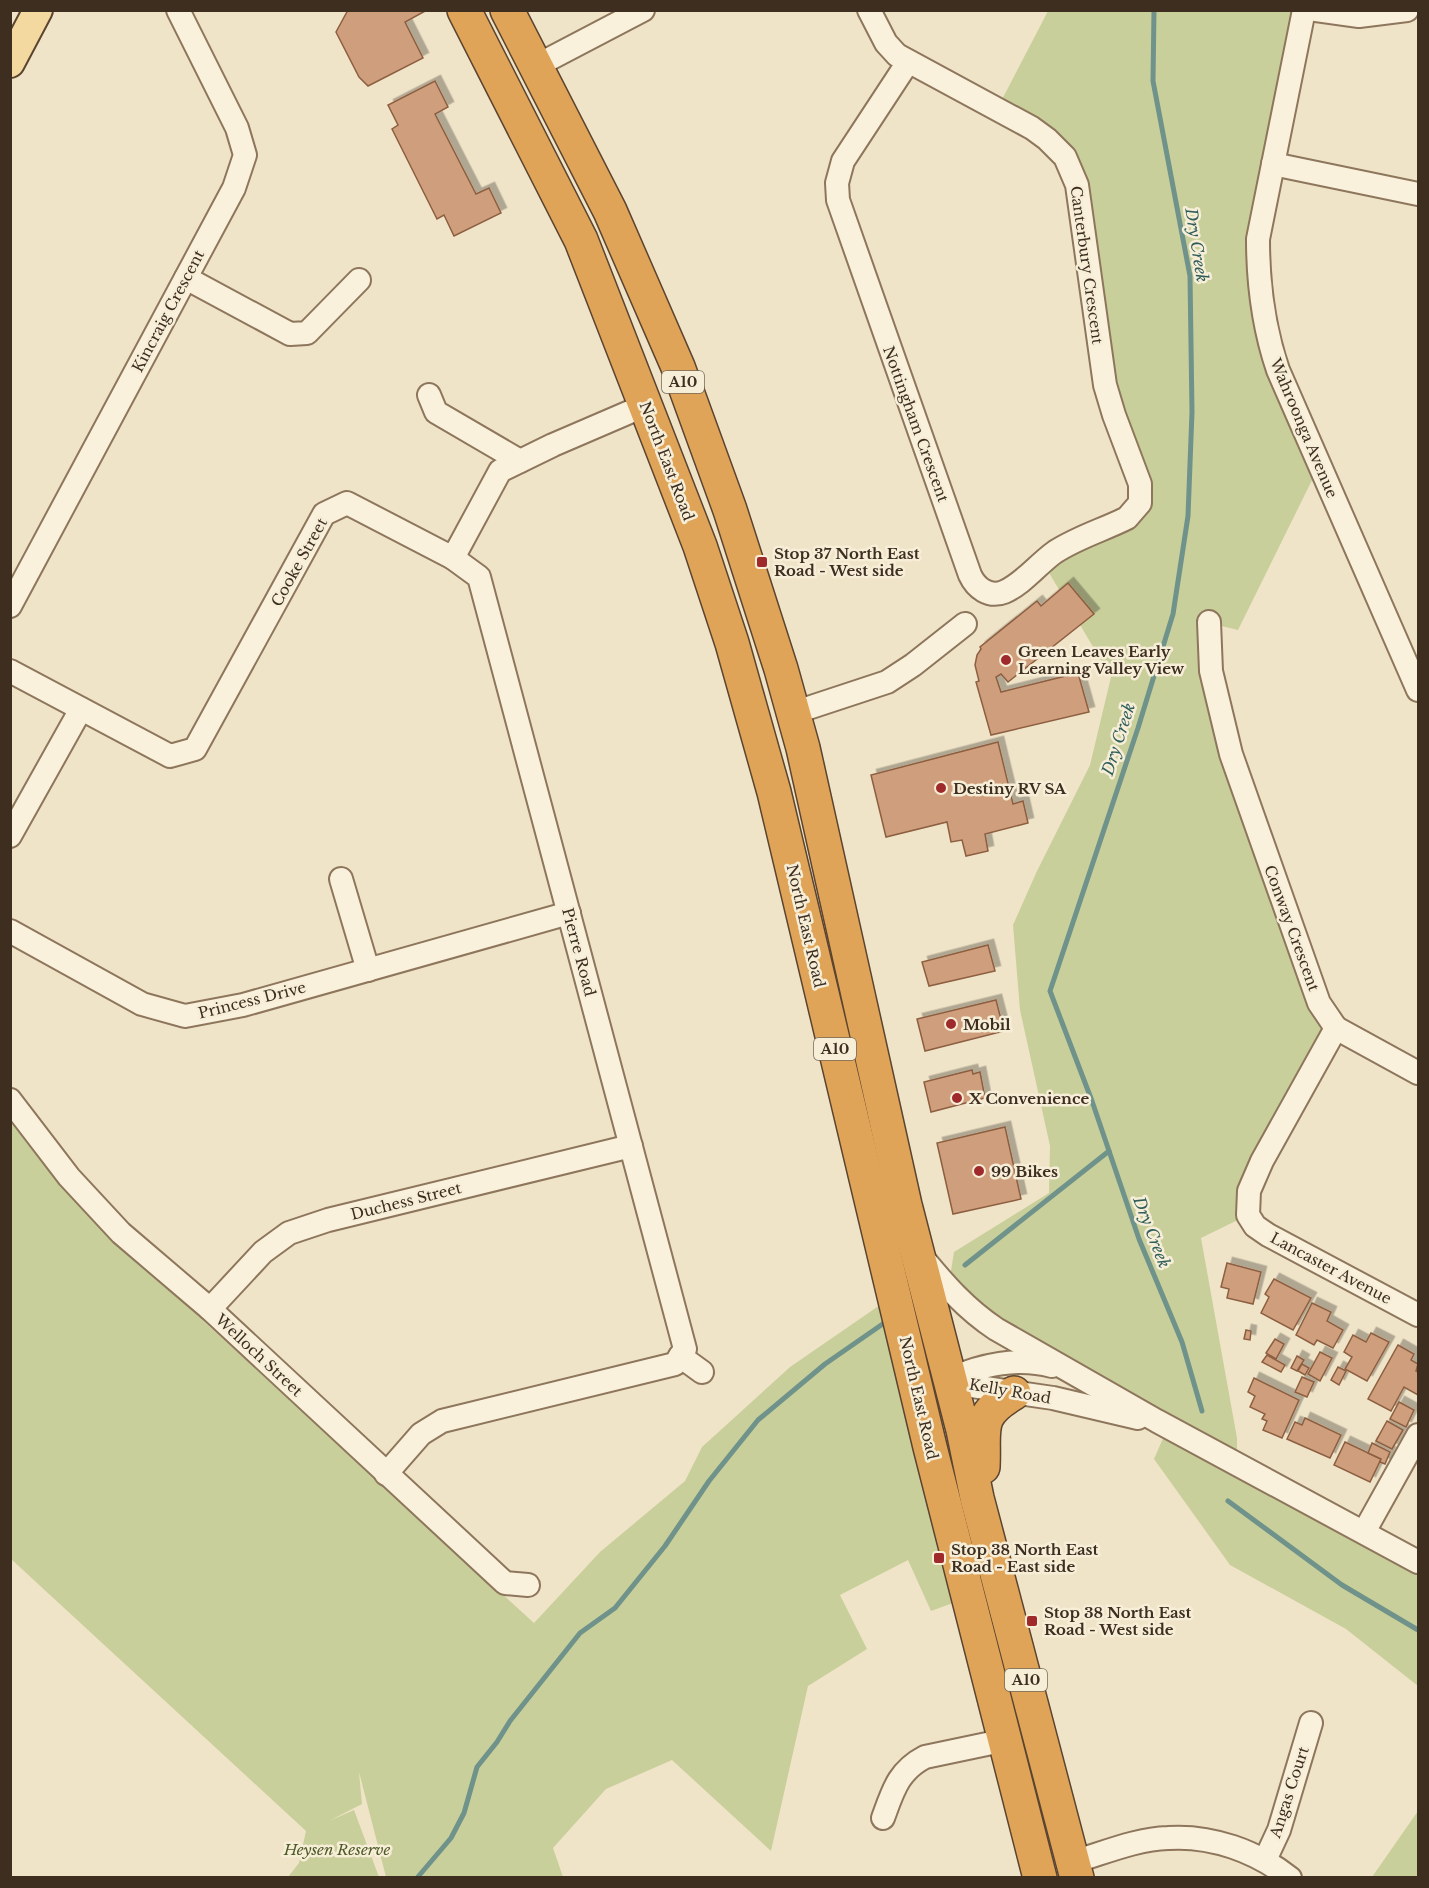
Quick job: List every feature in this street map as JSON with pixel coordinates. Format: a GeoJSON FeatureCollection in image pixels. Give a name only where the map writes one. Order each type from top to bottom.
{"type":"FeatureCollection","features":[{"type":"Feature","properties":{"kind":"highway","name":"North East Road"},"geometry":{"type":"LineString","coordinates":[[464,10],[581,240],[700,546],[745,687],[765,761],[930,1447],[1040,1878]]}},
{"type":"Feature","properties":{"kind":"highway","name":"A10"},"geometry":{"type":"LineString","coordinates":[[507,10],[610,211],[678,367],[734,521],[793,712],[806,760],[905,1205],[950,1379],[1069,1872]]}},
{"type":"Feature","properties":{"kind":"highway"},"geometry":{"type":"LineString","coordinates":[[485,50],[520,64],[536,66],[524,95],[524,124]]}},
{"type":"Feature","properties":{"kind":"highway"},"geometry":{"type":"LineString","coordinates":[[745,687],[767,703],[793,712],[775,731],[765,761]]}},
{"type":"Feature","properties":{"kind":"highway"},"geometry":{"type":"LineString","coordinates":[[904,1338],[950,1379],[943,1388],[938,1402],[930,1447]]}},
{"type":"Feature","properties":{"kind":"highway"},"geometry":{"type":"LineString","coordinates":[[977,1498],[983,1474],[984,1423],[998,1402],[1014,1393]]}},
{"type":"Feature","properties":{"kind":"highway"},"geometry":{"type":"LineString","coordinates":[[1030,1836],[1056,1855],[1069,1872]]}},
{"type":"Feature","properties":{"kind":"main road"},"geometry":{"type":"LineString","coordinates":[[10,63],[38,10]]}},
{"type":"Feature","properties":{"kind":"street","name":"Kincraig Crescent"},"geometry":{"type":"LineString","coordinates":[[10,606],[234,188],[245,155],[237,128],[178,10]]}},
{"type":"Feature","properties":{"kind":"street"},"geometry":{"type":"LineString","coordinates":[[536,66],[643,10]]}},
{"type":"Feature","properties":{"kind":"street","name":"Canterbury Crescent"},"geometry":{"type":"LineString","coordinates":[[868,10],[886,44],[897,55],[1032,128],[1054,144],[1070,165],[1077,185],[1105,385],[1138,476]]}},
{"type":"Feature","properties":{"kind":"street","name":"Wahroonga Avenue"},"geometry":{"type":"LineString","coordinates":[[1304,10],[1262,216],[1258,256],[1263,305],[1271,352],[1278,370],[1419,690]]}},
{"type":"Feature","properties":{"kind":"street"},"geometry":{"type":"LineString","coordinates":[[1316,10],[1359,16],[1407,10]]}},
{"type":"Feature","properties":{"kind":"street","name":"Nottingham Crescent"},"geometry":{"type":"LineString","coordinates":[[908,62],[843,161],[838,174],[837,192],[893,358],[973,581],[988,593],[1004,592],[1042,561],[1065,546],[1127,518],[1135,511],[1141,500],[1138,476]]}},
{"type":"Feature","properties":{"kind":"street"},"geometry":{"type":"LineString","coordinates":[[1273,164],[1419,194]]}},
{"type":"Feature","properties":{"kind":"street"},"geometry":{"type":"LineString","coordinates":[[186,278],[290,334],[307,333],[359,280]]}},
{"type":"Feature","properties":{"kind":"street"},"geometry":{"type":"LineString","coordinates":[[429,395],[436,412],[520,461]]}},
{"type":"Feature","properties":{"kind":"street"},"geometry":{"type":"LineString","coordinates":[[453,558],[500,471],[646,405]]}},
{"type":"Feature","properties":{"kind":"street","name":"Cooke Street"},"geometry":{"type":"LineString","coordinates":[[10,671],[170,756],[195,749],[324,514],[347,503],[453,558]]}},
{"type":"Feature","properties":{"kind":"street","name":"Pierre Road"},"geometry":{"type":"LineString","coordinates":[[453,558],[479,578],[685,1349],[680,1356]]}},
{"type":"Feature","properties":{"kind":"street","name":"Conway Crescent"},"geometry":{"type":"LineString","coordinates":[[1209,622],[1211,671],[1231,754],[1319,1002],[1336,1028]]}},
{"type":"Feature","properties":{"kind":"street"},"geometry":{"type":"LineString","coordinates":[[793,712],[887,682],[913,665],[965,624]]}},
{"type":"Feature","properties":{"kind":"street"},"geometry":{"type":"LineString","coordinates":[[10,836],[81,709]]}},
{"type":"Feature","properties":{"kind":"street"},"geometry":{"type":"LineString","coordinates":[[341,879],[368,970]]}},
{"type":"Feature","properties":{"kind":"street","name":"Princess Drive"},"geometry":{"type":"LineString","coordinates":[[10,931],[142,1004],[184,1016],[243,1005],[568,913]]}},
{"type":"Feature","properties":{"kind":"street"},"geometry":{"type":"LineString","coordinates":[[1336,1028],[1419,1073]]}},
{"type":"Feature","properties":{"kind":"street","name":"Lancaster Avenue"},"geometry":{"type":"LineString","coordinates":[[1336,1028],[1262,1161],[1248,1197],[1248,1215],[1255,1226],[1268,1235],[1419,1315]]}},
{"type":"Feature","properties":{"kind":"street","name":"Welloch Street"},"geometry":{"type":"LineString","coordinates":[[10,1100],[69,1177],[121,1233],[210,1309],[505,1583],[528,1585]]}},
{"type":"Feature","properties":{"kind":"street","name":"Duchess Street"},"geometry":{"type":"LineString","coordinates":[[210,1309],[263,1252],[289,1233],[328,1220],[631,1146]]}},
{"type":"Feature","properties":{"kind":"street","name":"Kelly Road"},"geometry":{"type":"LineString","coordinates":[[919,1253],[948,1290],[976,1316],[1036,1353],[1157,1421],[1419,1562]]}},
{"type":"Feature","properties":{"kind":"street"},"geometry":{"type":"LineString","coordinates":[[386,1474],[421,1434],[442,1421],[675,1364],[680,1356],[702,1372]]}},
{"type":"Feature","properties":{"kind":"street","name":"Kelly Road"},"geometry":{"type":"LineString","coordinates":[[950,1379],[969,1370],[1007,1363],[1030,1363],[1071,1371]]}},
{"type":"Feature","properties":{"kind":"street","name":"Kelly Road"},"geometry":{"type":"LineString","coordinates":[[950,1379],[972,1386],[1053,1398],[1157,1421]]}},
{"type":"Feature","properties":{"kind":"street"},"geometry":{"type":"LineString","coordinates":[[1364,1532],[1419,1435]]}},
{"type":"Feature","properties":{"kind":"street","name":"Angas Court"},"geometry":{"type":"LineString","coordinates":[[1265,1860],[1279,1830],[1311,1723]]}},
{"type":"Feature","properties":{"kind":"street"},"geometry":{"type":"LineString","coordinates":[[883,1818],[896,1783],[903,1772],[914,1763],[926,1757],[1006,1740]]}},
{"type":"Feature","properties":{"kind":"street"},"geometry":{"type":"LineString","coordinates":[[1069,1872],[1121,1847],[1168,1838],[1189,1838],[1248,1852],[1265,1860],[1290,1878]]}},
{"type":"Feature","properties":{"kind":"green space"},"geometry":{"type":"Polygon","coordinates":[[[1048,11],[1304,11],[1273,164],[1263,305],[1320,464],[1238,630],[1209,623],[1210,658],[1329,1019],[1248,1215],[1201,1238],[1237,1438],[1237,1463],[1418,1562],[1418,1686],[1346,1629],[1230,1565],[1154,1459],[1168,1427],[948,1290],[954,1252],[1049,1193],[1050,1146],[1020,1010],[1013,925],[1090,765],[1111,677],[1042,561],[1135,511],[1132,461],[1074,175],[997,109],[1048,11]]]}},
{"type":"Feature","properties":{"kind":"green space","name":"Heysen Reserve"},"geometry":{"type":"Polygon","coordinates":[[[10,1116],[95,1222],[534,1623],[600,1552],[685,1481],[702,1447],[790,1367],[880,1305],[953,1603],[931,1611],[908,1560],[840,1595],[867,1649],[808,1686],[771,1851],[672,1760],[606,1789],[553,1848],[563,1877],[386,1877],[359,1772],[362,1804],[329,1821],[354,1810],[379,1877],[288,1877],[299,1863],[306,1831],[11,1559],[10,1116]]]}},
{"type":"Feature","properties":{"kind":"green space"},"geometry":{"type":"Polygon","coordinates":[[[1418,1811],[1418,1877],[1372,1877],[1418,1811]]]}},
{"type":"Feature","properties":{"kind":"building"},"geometry":{"type":"Polygon","coordinates":[[[348,10],[427,10],[405,22],[423,58],[368,86],[359,77],[336,32],[348,10]]]}},
{"type":"Feature","properties":{"kind":"building"},"geometry":{"type":"Polygon","coordinates":[[[435,81],[448,107],[435,114],[476,194],[489,188],[501,213],[454,236],[444,215],[437,219],[392,129],[398,125],[388,105],[435,81]]]}},
{"type":"Feature","properties":{"kind":"building","name":"Green Leaves Early Learning Valley View"},"geometry":{"type":"Polygon","coordinates":[[[1068,583],[1094,614],[1008,682],[1001,674],[996,677],[1001,692],[1078,673],[1089,712],[991,735],[976,682],[979,681],[975,665],[980,647],[1037,601],[1041,606],[1068,583]]]}},
{"type":"Feature","properties":{"kind":"building","name":"Destiny RV SA"},"geometry":{"type":"Polygon","coordinates":[[[998,742],[1013,804],[1023,801],[1028,823],[985,834],[988,851],[966,856],[962,840],[951,842],[947,822],[886,837],[871,775],[998,742]]]}},
{"type":"Feature","properties":{"kind":"building"},"geometry":{"type":"Polygon","coordinates":[[[988,945],[995,971],[929,986],[922,962],[988,945]]]}},
{"type":"Feature","properties":{"kind":"building"},"geometry":{"type":"Polygon","coordinates":[[[996,1000],[1004,1031],[925,1051],[917,1019],[996,1000]]]}},
{"type":"Feature","properties":{"kind":"building"},"geometry":{"type":"Polygon","coordinates":[[[972,1070],[973,1074],[980,1072],[985,1098],[931,1112],[924,1082],[972,1070]]]}},
{"type":"Feature","properties":{"kind":"building","name":"99 Bikes"},"geometry":{"type":"Polygon","coordinates":[[[1005,1127],[1021,1199],[953,1214],[937,1143],[1005,1127]]]}},
{"type":"Feature","properties":{"kind":"building"},"geometry":{"type":"Polygon","coordinates":[[[1227,1263],[1261,1272],[1253,1304],[1227,1298],[1229,1289],[1221,1287],[1227,1263]]]}},
{"type":"Feature","properties":{"kind":"building"},"geometry":{"type":"Polygon","coordinates":[[[1274,1279],[1311,1298],[1293,1330],[1261,1313],[1269,1297],[1265,1294],[1274,1279]]]}},
{"type":"Feature","properties":{"kind":"building"},"geometry":{"type":"Polygon","coordinates":[[[1312,1303],[1331,1312],[1327,1321],[1343,1330],[1333,1348],[1317,1340],[1314,1345],[1296,1335],[1312,1303]]]}},
{"type":"Feature","properties":{"kind":"building"},"geometry":{"type":"Polygon","coordinates":[[[1246,1330],[1251,1331],[1250,1340],[1244,1339],[1246,1330]]]}},
{"type":"Feature","properties":{"kind":"building"},"geometry":{"type":"Polygon","coordinates":[[[1371,1333],[1389,1342],[1367,1381],[1345,1369],[1352,1357],[1344,1352],[1353,1335],[1366,1342],[1371,1333]]]}},
{"type":"Feature","properties":{"kind":"building"},"geometry":{"type":"Polygon","coordinates":[[[1275,1339],[1284,1344],[1276,1359],[1266,1353],[1275,1339]]]}},
{"type":"Feature","properties":{"kind":"building"},"geometry":{"type":"Polygon","coordinates":[[[1398,1345],[1414,1354],[1411,1360],[1418,1364],[1416,1371],[1418,1372],[1418,1395],[1404,1387],[1391,1411],[1368,1399],[1398,1345]]]}},
{"type":"Feature","properties":{"kind":"building"},"geometry":{"type":"Polygon","coordinates":[[[1320,1352],[1332,1358],[1320,1381],[1308,1374],[1320,1352]]]}},
{"type":"Feature","properties":{"kind":"building"},"geometry":{"type":"Polygon","coordinates":[[[1267,1355],[1285,1365],[1281,1372],[1262,1362],[1267,1355]]]}},
{"type":"Feature","properties":{"kind":"building"},"geometry":{"type":"Polygon","coordinates":[[[1297,1356],[1304,1360],[1297,1371],[1291,1368],[1297,1356]]]}},
{"type":"Feature","properties":{"kind":"building"},"geometry":{"type":"Polygon","coordinates":[[[1302,1364],[1309,1368],[1305,1375],[1298,1371],[1302,1364]]]}},
{"type":"Feature","properties":{"kind":"building"},"geometry":{"type":"Polygon","coordinates":[[[1338,1367],[1346,1371],[1339,1385],[1331,1380],[1338,1367]]]}},
{"type":"Feature","properties":{"kind":"building"},"geometry":{"type":"Polygon","coordinates":[[[1302,1377],[1314,1382],[1307,1397],[1295,1392],[1302,1377]]]}},
{"type":"Feature","properties":{"kind":"building"},"geometry":{"type":"Polygon","coordinates":[[[1254,1378],[1299,1400],[1282,1438],[1263,1430],[1267,1421],[1262,1419],[1265,1414],[1250,1407],[1255,1396],[1248,1392],[1254,1378]]]}},
{"type":"Feature","properties":{"kind":"building"},"geometry":{"type":"Polygon","coordinates":[[[1399,1402],[1414,1410],[1406,1427],[1390,1419],[1399,1402]]]}},
{"type":"Feature","properties":{"kind":"building"},"geometry":{"type":"Polygon","coordinates":[[[1305,1418],[1341,1435],[1330,1458],[1287,1439],[1295,1422],[1302,1425],[1305,1418]]]}},
{"type":"Feature","properties":{"kind":"building"},"geometry":{"type":"Polygon","coordinates":[[[1387,1421],[1403,1430],[1392,1449],[1376,1441],[1387,1421]]]}},
{"type":"Feature","properties":{"kind":"building"},"geometry":{"type":"Polygon","coordinates":[[[1345,1442],[1381,1459],[1370,1482],[1334,1465],[1345,1442]]]}},
{"type":"Feature","properties":{"kind":"building"},"geometry":{"type":"Polygon","coordinates":[[[1372,1443],[1390,1452],[1385,1464],[1380,1462],[1381,1459],[1368,1453],[1372,1443]]]}},
{"type":"Feature","properties":{"kind":"waterway","name":"Dry Creek"},"geometry":{"type":"LineString","coordinates":[[1154,10],[1153,81],[1190,276],[1192,412],[1188,516],[1173,614],[1138,728],[1050,991],[1092,1101],[1139,1239],[1182,1342],[1202,1411]]}},
{"type":"Feature","properties":{"kind":"waterway"},"geometry":{"type":"LineString","coordinates":[[965,1265],[1109,1151]]}},
{"type":"Feature","properties":{"kind":"waterway"},"geometry":{"type":"LineString","coordinates":[[417,1878],[451,1838],[464,1813],[477,1767],[510,1721],[580,1633],[615,1608],[665,1546],[709,1481],[758,1420],[825,1364],[887,1321]]}},
{"type":"Feature","properties":{"kind":"waterway","name":"Dry Creek"},"geometry":{"type":"LineString","coordinates":[[1228,1501],[1342,1585],[1418,1630]]}},
{"type":"Feature","properties":{"kind":"place","name":"Stop 37 North East Road - West side"},"geometry":{"type":"Point","coordinates":[762,562]}},
{"type":"Feature","properties":{"kind":"place","name":"Green Leaves Early Learning Valley View"},"geometry":{"type":"Point","coordinates":[1006,660]}},
{"type":"Feature","properties":{"kind":"place","name":"Destiny RV SA"},"geometry":{"type":"Point","coordinates":[941,788]}},
{"type":"Feature","properties":{"kind":"place","name":"Mobil"},"geometry":{"type":"Point","coordinates":[951,1024]}},
{"type":"Feature","properties":{"kind":"place","name":"X Convenience"},"geometry":{"type":"Point","coordinates":[957,1098]}},
{"type":"Feature","properties":{"kind":"place","name":"99 Bikes"},"geometry":{"type":"Point","coordinates":[979,1171]}},
{"type":"Feature","properties":{"kind":"place","name":"Stop 38 North East Road - East side"},"geometry":{"type":"Point","coordinates":[939,1558]}},
{"type":"Feature","properties":{"kind":"place","name":"Stop 38 North East Road - West side"},"geometry":{"type":"Point","coordinates":[1032,1621]}}]}
